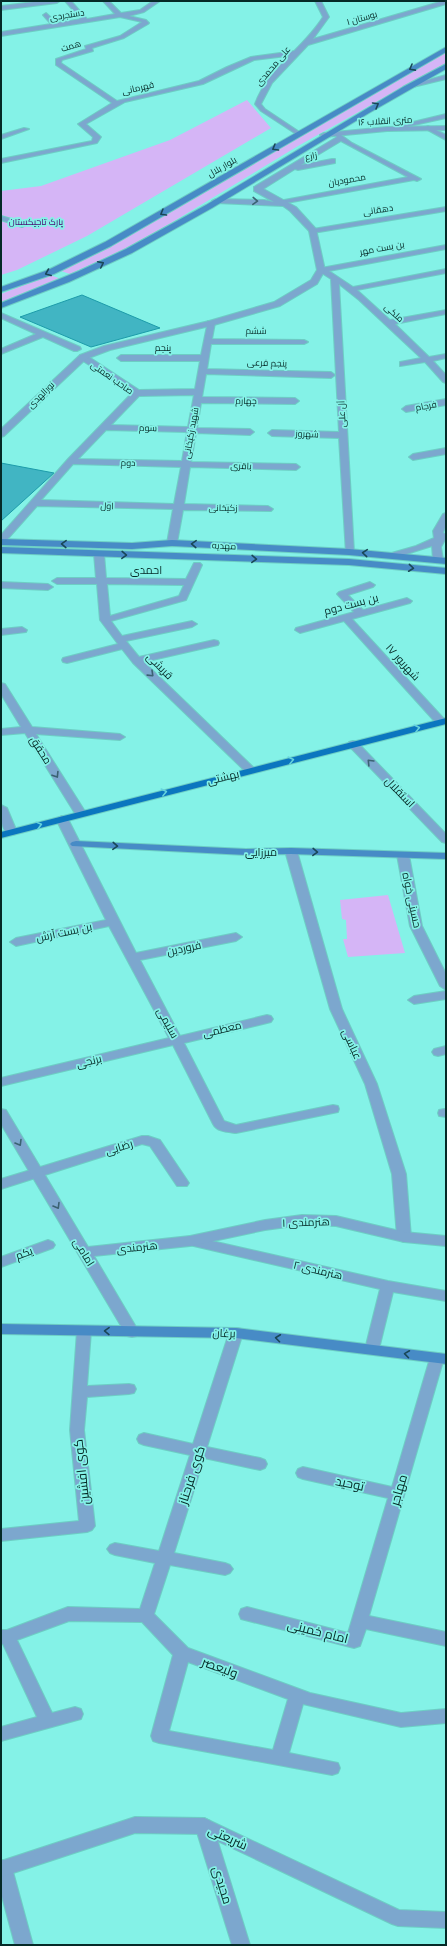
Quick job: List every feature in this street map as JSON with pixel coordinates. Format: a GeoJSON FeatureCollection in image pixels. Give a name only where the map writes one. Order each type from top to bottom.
{"type":"FeatureCollection","features":[{"type":"Feature","properties":{"kind":"main road","name":"بلوار بلال"},"geometry":{"type":"LineString","coordinates":[[1,290],[51,272],[108,244],[446,49]]}},
{"type":"Feature","properties":{"kind":"main road"},"geometry":{"type":"LineString","coordinates":[[1,306],[69,279],[129,251],[216,201],[324,135],[446,66]]}},
{"type":"Feature","properties":{"kind":"main road"},"geometry":{"type":"LineString","coordinates":[[228,175],[227,177],[233,180],[250,180]]}},
{"type":"Feature","properties":{"kind":"main road","name":"مهدیه"},"geometry":{"type":"LineString","coordinates":[[1,541],[132,546],[172,543],[349,552],[442,560]]}},
{"type":"Feature","properties":{"kind":"main road","name":"مهدیه"},"geometry":{"type":"LineString","coordinates":[[1,550],[349,562],[446,571]]}},
{"type":"Feature","properties":{"kind":"main road","name":"بهشتی"},"geometry":{"type":"LineString","coordinates":[[6,834],[80,813],[444,721]]}},
{"type":"Feature","properties":{"kind":"main road","name":"میرزایی"},"geometry":{"type":"LineString","coordinates":[[76,844],[246,852],[446,856]]}},
{"type":"Feature","properties":{"kind":"main road","name":"برغان"},"geometry":{"type":"LineString","coordinates":[[1,1330],[236,1333],[372,1349],[441,1359]]}},
{"type":"Feature","properties":{"kind":"street"},"geometry":{"type":"LineString","coordinates":[[1,8],[57,1]]}},
{"type":"Feature","properties":{"kind":"street"},"geometry":{"type":"LineString","coordinates":[[68,1],[86,21]]}},
{"type":"Feature","properties":{"kind":"street"},"geometry":{"type":"LineString","coordinates":[[106,1],[119,16]]}},
{"type":"Feature","properties":{"kind":"street","name":"دستجردی"},"geometry":{"type":"LineString","coordinates":[[1,34],[119,16],[142,11],[157,1]]}},
{"type":"Feature","properties":{"kind":"street","name":"علی محمدی"},"geometry":{"type":"LineString","coordinates":[[299,134],[263,110],[258,104],[260,96],[295,53],[316,33],[326,17],[322,6],[318,1]]}},
{"type":"Feature","properties":{"kind":"street","name":"بوستان ۱"},"geometry":{"type":"LineString","coordinates":[[306,43],[446,2]]}},
{"type":"Feature","properties":{"kind":"street"},"geometry":{"type":"LineString","coordinates":[[46,15],[56,26]]}},
{"type":"Feature","properties":{"kind":"street","name":"همت"},"geometry":{"type":"LineString","coordinates":[[116,103],[58,64],[59,59],[91,50],[87,47],[122,37],[146,23],[144,21],[119,16]]}},
{"type":"Feature","properties":{"kind":"street"},"geometry":{"type":"LineString","coordinates":[[40,28],[46,34]]}},
{"type":"Feature","properties":{"kind":"street","name":"قهرمانی"},"geometry":{"type":"LineString","coordinates":[[1,161],[95,142],[97,137],[81,124],[86,120],[105,112],[116,103],[201,83],[229,68],[253,58],[295,53]]}},
{"type":"Feature","properties":{"kind":"street"},"geometry":{"type":"LineString","coordinates":[[409,86],[446,77]]}},
{"type":"Feature","properties":{"kind":"street"},"geometry":{"type":"LineString","coordinates":[[387,129],[446,116]]}},
{"type":"Feature","properties":{"kind":"street"},"geometry":{"type":"LineString","coordinates":[[347,122],[377,130]]}},
{"type":"Feature","properties":{"kind":"street"},"geometry":{"type":"LineString","coordinates":[[428,128],[446,138]]}},
{"type":"Feature","properties":{"kind":"street","name":"۱۶ متری انقلاب"},"geometry":{"type":"LineString","coordinates":[[324,135],[339,136],[387,129],[446,128]]}},
{"type":"Feature","properties":{"kind":"street"},"geometry":{"type":"LineString","coordinates":[[1,137],[26,129]]}},
{"type":"Feature","properties":{"kind":"street"},"geometry":{"type":"LineString","coordinates":[[321,268],[313,231],[294,209],[284,202],[257,189],[292,169],[339,136]]}},
{"type":"Feature","properties":{"kind":"street","name":"محمودیان"},"geometry":{"type":"LineString","coordinates":[[284,202],[417,179],[339,136]]}},
{"type":"Feature","properties":{"kind":"street","name":"زارع"},"geometry":{"type":"LineString","coordinates":[[292,169],[332,161]]}},
{"type":"Feature","properties":{"kind":"street"},"geometry":{"type":"LineString","coordinates":[[216,201],[264,202],[294,209]]}},
{"type":"Feature","properties":{"kind":"street","name":"دهقانی"},"geometry":{"type":"LineString","coordinates":[[313,231],[446,209]]}},
{"type":"Feature","properties":{"kind":"street"},"geometry":{"type":"LineString","coordinates":[[1,218],[22,225]]}},
{"type":"Feature","properties":{"kind":"street","name":"بن بست مهر"},"geometry":{"type":"LineString","coordinates":[[321,268],[446,247]]}},
{"type":"Feature","properties":{"kind":"street","name":"ملکی"},"geometry":{"type":"LineString","coordinates":[[321,268],[352,289],[429,360],[446,380]]}},
{"type":"Feature","properties":{"kind":"street","name":"صاحب نعمتی"},"geometry":{"type":"LineString","coordinates":[[83,357],[107,348],[211,323],[277,304],[314,282],[321,268]]}},
{"type":"Feature","properties":{"kind":"street"},"geometry":{"type":"LineString","coordinates":[[352,289],[446,271]]}},
{"type":"Feature","properties":{"kind":"street","name":"آل علی"},"geometry":{"type":"LineString","coordinates":[[335,277],[349,552]]}},
{"type":"Feature","properties":{"kind":"street"},"geometry":{"type":"LineString","coordinates":[[389,323],[446,312]]}},
{"type":"Feature","properties":{"kind":"street"},"geometry":{"type":"LineString","coordinates":[[1,315],[77,349]]}},
{"type":"Feature","properties":{"kind":"street","name":"شهید زکیخانی"},"geometry":{"type":"LineString","coordinates":[[172,543],[211,323]]}},
{"type":"Feature","properties":{"kind":"street"},"geometry":{"type":"LineString","coordinates":[[1,352],[43,334]]}},
{"type":"Feature","properties":{"kind":"street","name":"ششم"},"geometry":{"type":"LineString","coordinates":[[208,340],[304,342]]}},
{"type":"Feature","properties":{"kind":"street"},"geometry":{"type":"LineString","coordinates":[[403,364],[446,356]]}},
{"type":"Feature","properties":{"kind":"street","name":"صاحب نعمتی"},"geometry":{"type":"LineString","coordinates":[[1,541],[103,427],[137,393],[83,357]]}},
{"type":"Feature","properties":{"kind":"street","name":"نورالهدی"},"geometry":{"type":"LineString","coordinates":[[1,434],[83,357]]}},
{"type":"Feature","properties":{"kind":"street","name":"پنجم"},"geometry":{"type":"LineString","coordinates":[[121,358],[204,358]]}},
{"type":"Feature","properties":{"kind":"street","name":"پنجم فرعی"},"geometry":{"type":"LineString","coordinates":[[202,371],[331,375]]}},
{"type":"Feature","properties":{"kind":"street","name":"چهارم"},"geometry":{"type":"LineString","coordinates":[[137,393],[295,401]]}},
{"type":"Feature","properties":{"kind":"street","name":"فرجام"},"geometry":{"type":"LineString","coordinates":[[406,409],[446,402]]}},
{"type":"Feature","properties":{"kind":"street","name":"سوم"},"geometry":{"type":"LineString","coordinates":[[103,427],[192,430]]}},
{"type":"Feature","properties":{"kind":"street"},"geometry":{"type":"LineString","coordinates":[[192,430],[250,432]]}},
{"type":"Feature","properties":{"kind":"street","name":"شهروز"},"geometry":{"type":"LineString","coordinates":[[272,433],[343,435]]}},
{"type":"Feature","properties":{"kind":"street"},"geometry":{"type":"LineString","coordinates":[[413,457],[446,451]]}},
{"type":"Feature","properties":{"kind":"street","name":"دوم"},"geometry":{"type":"LineString","coordinates":[[71,462],[186,464]]}},
{"type":"Feature","properties":{"kind":"street","name":"باقری"},"geometry":{"type":"LineString","coordinates":[[186,464],[296,467]]}},
{"type":"Feature","properties":{"kind":"street","name":"اول"},"geometry":{"type":"LineString","coordinates":[[35,503],[178,508]]}},
{"type":"Feature","properties":{"kind":"street","name":"زکیخانی"},"geometry":{"type":"LineString","coordinates":[[178,508],[268,509]]}},
{"type":"Feature","properties":{"kind":"street"},"geometry":{"type":"LineString","coordinates":[[443,536],[438,531],[446,516]]}},
{"type":"Feature","properties":{"kind":"street"},"geometry":{"type":"LineString","coordinates":[[391,556],[410,551],[443,536]]}},
{"type":"Feature","properties":{"kind":"street"},"geometry":{"type":"LineString","coordinates":[[442,560],[435,548],[443,536]]}},
{"type":"Feature","properties":{"kind":"street"},"geometry":{"type":"LineString","coordinates":[[99,554],[105,620],[183,598],[197,565]]}},
{"type":"Feature","properties":{"kind":"street","name":"احمدی"},"geometry":{"type":"LineString","coordinates":[[57,580],[102,582],[190,582]]}},
{"type":"Feature","properties":{"kind":"street"},"geometry":{"type":"LineString","coordinates":[[1,585],[48,586]]}},
{"type":"Feature","properties":{"kind":"street"},"geometry":{"type":"LineString","coordinates":[[361,614],[342,594],[370,586]]}},
{"type":"Feature","properties":{"kind":"street","name":"بن بست دوم"},"geometry":{"type":"LineString","coordinates":[[300,630],[407,601]]}},
{"type":"Feature","properties":{"kind":"street","name":"۱۷ شهریور"},"geometry":{"type":"LineString","coordinates":[[346,618],[444,721]]}},
{"type":"Feature","properties":{"kind":"street","name":"قریشی"},"geometry":{"type":"LineString","coordinates":[[105,620],[137,660],[250,770]]}},
{"type":"Feature","properties":{"kind":"street"},"geometry":{"type":"LineString","coordinates":[[67,660],[122,642],[192,624]]}},
{"type":"Feature","properties":{"kind":"street"},"geometry":{"type":"LineString","coordinates":[[1,632],[22,630]]}},
{"type":"Feature","properties":{"kind":"street"},"geometry":{"type":"LineString","coordinates":[[137,660],[214,643]]}},
{"type":"Feature","properties":{"kind":"street","name":"محقق"},"geometry":{"type":"LineString","coordinates":[[1,686],[80,813]]}},
{"type":"Feature","properties":{"kind":"street"},"geometry":{"type":"LineString","coordinates":[[1,732],[28,730],[120,737]]}},
{"type":"Feature","properties":{"kind":"street","name":"استقلال"},"geometry":{"type":"LineString","coordinates":[[353,744],[446,840]]}},
{"type":"Feature","properties":{"kind":"street"},"geometry":{"type":"LineString","coordinates":[[1,808],[6,834]]}},
{"type":"Feature","properties":{"kind":"street","name":"سلیمی"},"geometry":{"type":"LineString","coordinates":[[62,819],[76,844],[113,922],[176,1039],[219,1124],[227,1128],[236,1129],[333,1109]]}},
{"type":"Feature","properties":{"kind":"street","name":"عباسی"},"geometry":{"type":"LineString","coordinates":[[291,852],[336,1009],[371,1084],[399,1174],[404,1237]]}},
{"type":"Feature","properties":{"kind":"street","name":"حسینی خواه"},"geometry":{"type":"LineString","coordinates":[[403,855],[416,926],[446,986]]}},
{"type":"Feature","properties":{"kind":"street","name":"بن بست آرش"},"geometry":{"type":"LineString","coordinates":[[16,942],[113,922]]}},
{"type":"Feature","properties":{"kind":"street","name":"فروردین"},"geometry":{"type":"LineString","coordinates":[[132,958],[236,937]]}},
{"type":"Feature","properties":{"kind":"street"},"geometry":{"type":"LineString","coordinates":[[414,1000],[446,995]]}},
{"type":"Feature","properties":{"kind":"street","name":"معظمی"},"geometry":{"type":"LineString","coordinates":[[176,1039],[267,1019]]}},
{"type":"Feature","properties":{"kind":"street","name":"برنجی"},"geometry":{"type":"LineString","coordinates":[[1,1082],[176,1039]]}},
{"type":"Feature","properties":{"kind":"street","name":"امامی"},"geometry":{"type":"LineString","coordinates":[[1,1113],[132,1332]]}},
{"type":"Feature","properties":{"kind":"street","name":"رضایی"},"geometry":{"type":"LineString","coordinates":[[1,1184],[142,1140],[148,1140],[155,1143],[182,1183]]}},
{"type":"Feature","properties":{"kind":"street","name":"هنرمندی ۱"},"geometry":{"type":"LineString","coordinates":[[190,1241],[265,1225],[302,1220],[336,1221],[404,1237],[446,1241]]}},
{"type":"Feature","properties":{"kind":"street","name":"هنرمندی"},"geometry":{"type":"LineString","coordinates":[[84,1252],[145,1247],[190,1241]]}},
{"type":"Feature","properties":{"kind":"street","name":"هنرمندی ۲"},"geometry":{"type":"LineString","coordinates":[[190,1241],[388,1286],[446,1296]]}},
{"type":"Feature","properties":{"kind":"street","name":"یکم"},"geometry":{"type":"LineString","coordinates":[[1,1262],[48,1245]]}},
{"type":"Feature","properties":{"kind":"street"},"geometry":{"type":"LineString","coordinates":[[372,1349],[388,1286]]}},
{"type":"Feature","properties":{"kind":"street","name":"کوی افشین"},"geometry":{"type":"LineString","coordinates":[[1,1535],[87,1526],[77,1430],[84,1331]]}},
{"type":"Feature","properties":{"kind":"street","name":"کوی فرحناز"},"geometry":{"type":"LineString","coordinates":[[146,1616],[236,1333]]}},
{"type":"Feature","properties":{"kind":"street","name":"مهاجر"},"geometry":{"type":"LineString","coordinates":[[360,1621],[397,1494],[441,1359]]}},
{"type":"Feature","properties":{"kind":"street"},"geometry":{"type":"LineString","coordinates":[[80,1392],[129,1389]]}},
{"type":"Feature","properties":{"kind":"street"},"geometry":{"type":"LineString","coordinates":[[144,1439],[260,1464]]}},
{"type":"Feature","properties":{"kind":"street","name":"توحید"},"geometry":{"type":"LineString","coordinates":[[303,1473],[397,1494]]}},
{"type":"Feature","properties":{"kind":"street"},"geometry":{"type":"LineString","coordinates":[[115,1549],[225,1569]]}},
{"type":"Feature","properties":{"kind":"street"},"geometry":{"type":"LineString","coordinates":[[47,1721],[5,1637],[68,1614],[146,1616]]}},
{"type":"Feature","properties":{"kind":"street","name":"امام خمینی"},"geometry":{"type":"LineString","coordinates":[[247,1614],[354,1641],[360,1621],[446,1639]]}},
{"type":"Feature","properties":{"kind":"street","name":"ولیعصر"},"geometry":{"type":"LineString","coordinates":[[146,1616],[182,1653],[310,1700],[401,1720],[446,1716]]}},
{"type":"Feature","properties":{"kind":"street"},"geometry":{"type":"LineString","coordinates":[[182,1653],[158,1736],[332,1768]]}},
{"type":"Feature","properties":{"kind":"street"},"geometry":{"type":"LineString","coordinates":[[279,1759],[297,1695]]}},
{"type":"Feature","properties":{"kind":"street"},"geometry":{"type":"LineString","coordinates":[[1,1734],[75,1714]]}},
{"type":"Feature","properties":{"kind":"street","name":"شریعتی"},"geometry":{"type":"LineString","coordinates":[[2,1868],[135,1824],[204,1826],[398,1918],[446,1920]]}},
{"type":"Feature","properties":{"kind":"street","name":"مجیدی"},"geometry":{"type":"LineString","coordinates":[[204,1826],[241,1945]]}},
{"type":"Feature","properties":{"kind":"street"},"geometry":{"type":"LineString","coordinates":[[2,1868],[24,1945]]}},
{"type":"Feature","properties":{"kind":"green space"},"geometry":{"type":"Polygon","coordinates":[[[446,52],[446,63],[298,146],[171,223],[123,250],[70,274],[58,270],[113,245],[446,52]]]}},
{"type":"Feature","properties":{"kind":"green space","name":"پارک تاجیکستان"},"geometry":{"type":"Polygon","coordinates":[[[247,100],[271,128],[87,236],[17,270],[1,275],[1,191],[41,186],[170,140],[247,100]]]}},
{"type":"Feature","properties":{"kind":"green space"},"geometry":{"type":"Polygon","coordinates":[[[50,275],[61,279],[1,302],[1,294],[50,275]]]}},
{"type":"Feature","properties":{"kind":"green space"},"geometry":{"type":"Polygon","coordinates":[[[388,895],[405,953],[348,957],[343,939],[347,939],[346,920],[342,919],[340,900],[388,895]]]}},
{"type":"Feature","properties":{"kind":"building"},"geometry":{"type":"Polygon","coordinates":[[[82,295],[160,328],[91,347],[20,317],[82,295]]]}},
{"type":"Feature","properties":{"kind":"building"},"geometry":{"type":"Polygon","coordinates":[[[1,463],[54,473],[1,521],[1,463]]]}}]}
